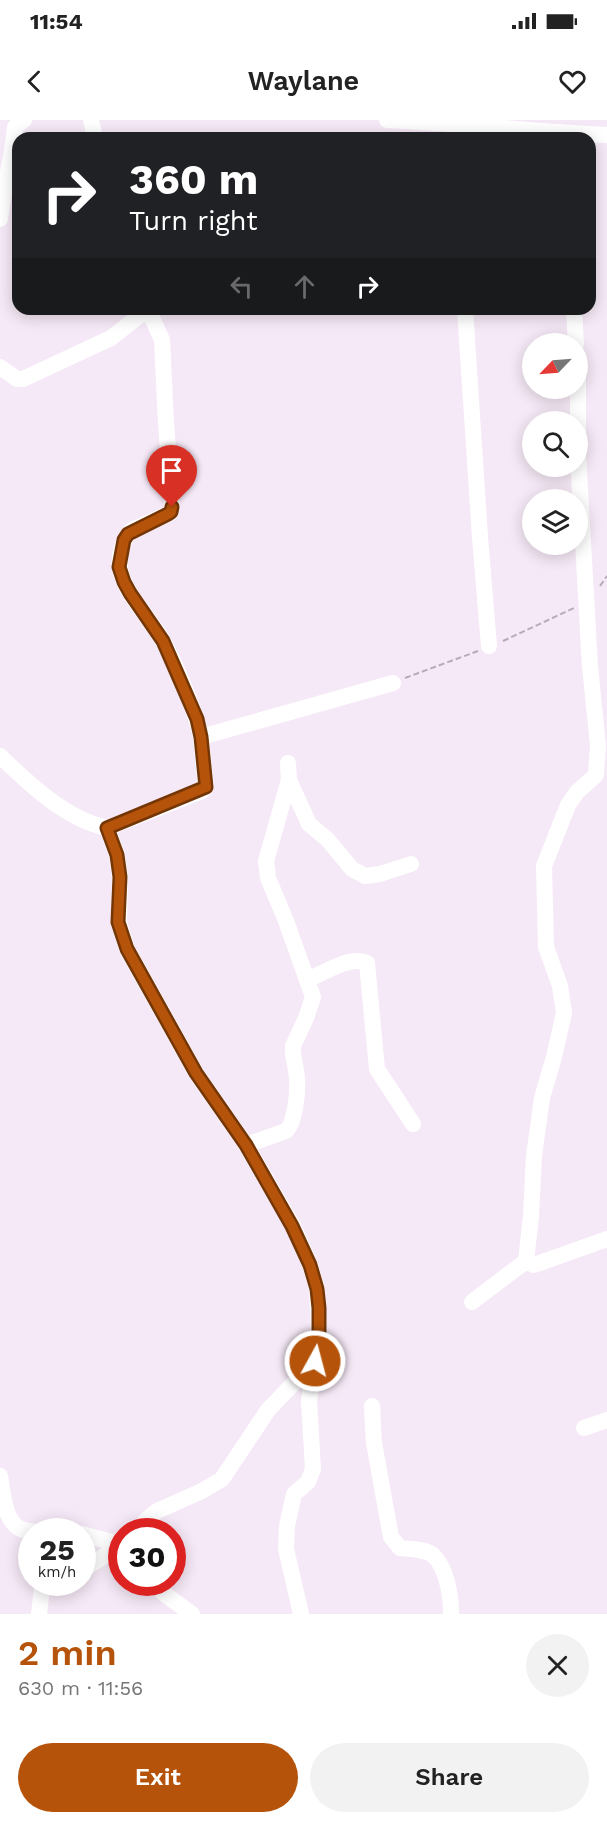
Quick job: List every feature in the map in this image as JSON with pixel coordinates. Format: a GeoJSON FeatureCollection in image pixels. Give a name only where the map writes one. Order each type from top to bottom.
{"type":"FeatureCollection","features":[{"type":"Feature","properties":{"kind":"street"},"geometry":{"type":"LineString","coordinates":[[387,120],[452,130],[555,131]]}},
{"type":"Feature","properties":{"kind":"street"},"geometry":{"type":"LineString","coordinates":[[0,219],[12,144]]}},
{"type":"Feature","properties":{"kind":"street"},"geometry":{"type":"LineString","coordinates":[[4,186],[12,180]]}},
{"type":"Feature","properties":{"kind":"street"},"geometry":{"type":"LineString","coordinates":[[0,367],[17,379],[23,379],[111,338],[140,315]]}},
{"type":"Feature","properties":{"kind":"street"},"geometry":{"type":"LineString","coordinates":[[0,756],[46,796],[73,815],[90,824],[107,828],[206,787],[197,719],[163,641],[130,593],[119,567],[124,540],[128,534],[168,514],[172,507],[162,340],[151,315]]}},
{"type":"Feature","properties":{"kind":"street"},"geometry":{"type":"LineString","coordinates":[[465,315],[489,646]]}},
{"type":"Feature","properties":{"kind":"street"},"geometry":{"type":"LineString","coordinates":[[574,315],[575,333]]}},
{"type":"Feature","properties":{"kind":"street"},"geometry":{"type":"LineString","coordinates":[[472,1302],[526,1261],[534,1156],[542,1098],[564,1013],[560,986],[546,947],[544,866],[568,805],[577,792],[602,777],[590,666],[579,477]]}},
{"type":"Feature","properties":{"kind":"street"},"geometry":{"type":"LineString","coordinates":[[201,737],[393,683]]}},
{"type":"Feature","properties":{"kind":"street"},"geometry":{"type":"LineString","coordinates":[[246,1145],[286,1131],[292,1123],[297,1082],[293,1046],[313,999],[308,980],[286,921],[271,889],[266,870],[266,861],[288,771],[309,824],[328,840],[352,869],[365,876],[380,874],[411,864]]}},
{"type":"Feature","properties":{"kind":"street"},"geometry":{"type":"LineString","coordinates":[[107,828],[117,855],[120,877],[118,922],[127,949],[196,1073],[246,1145],[292,1226],[310,1265],[317,1289],[319,1332],[309,1401],[313,1469],[308,1482],[294,1494],[286,1549],[301,1614]]}},
{"type":"Feature","properties":{"kind":"street"},"geometry":{"type":"LineString","coordinates":[[308,980],[347,963],[361,961],[367,963],[377,1069],[413,1124]]}},
{"type":"Feature","properties":{"kind":"street"},"geometry":{"type":"LineString","coordinates":[[526,1261],[534,1265],[607,1239]]}},
{"type":"Feature","properties":{"kind":"street"},"geometry":{"type":"LineString","coordinates":[[148,1518],[157,1511],[202,1491],[222,1479],[268,1410],[315,1361]]}},
{"type":"Feature","properties":{"kind":"street"},"geometry":{"type":"LineString","coordinates":[[372,1406],[374,1443],[391,1537],[400,1548],[432,1555],[440,1565],[448,1589],[451,1614]]}},
{"type":"Feature","properties":{"kind":"street"},"geometry":{"type":"LineString","coordinates":[[584,1428],[607,1420]]}},
{"type":"Feature","properties":{"kind":"street"},"geometry":{"type":"LineString","coordinates":[[0,1476],[5,1503],[12,1521],[18,1526]]}},
{"type":"Feature","properties":{"kind":"street"},"geometry":{"type":"LineString","coordinates":[[39,1614],[41,1596]]}},
{"type":"Feature","properties":{"kind":"street"},"geometry":{"type":"LineString","coordinates":[[167,1596],[192,1614]]}},
{"type":"Feature","properties":{"kind":"route"},"geometry":{"type":"LineString","coordinates":[[172,507],[168,514],[128,534],[124,540],[119,567],[130,593],[163,641],[197,719],[207,782],[202,791],[107,828],[117,855],[120,877],[118,922],[127,949],[196,1073],[246,1145],[303,1246],[317,1289],[319,1308],[319,1332],[315,1361]]}}]}
